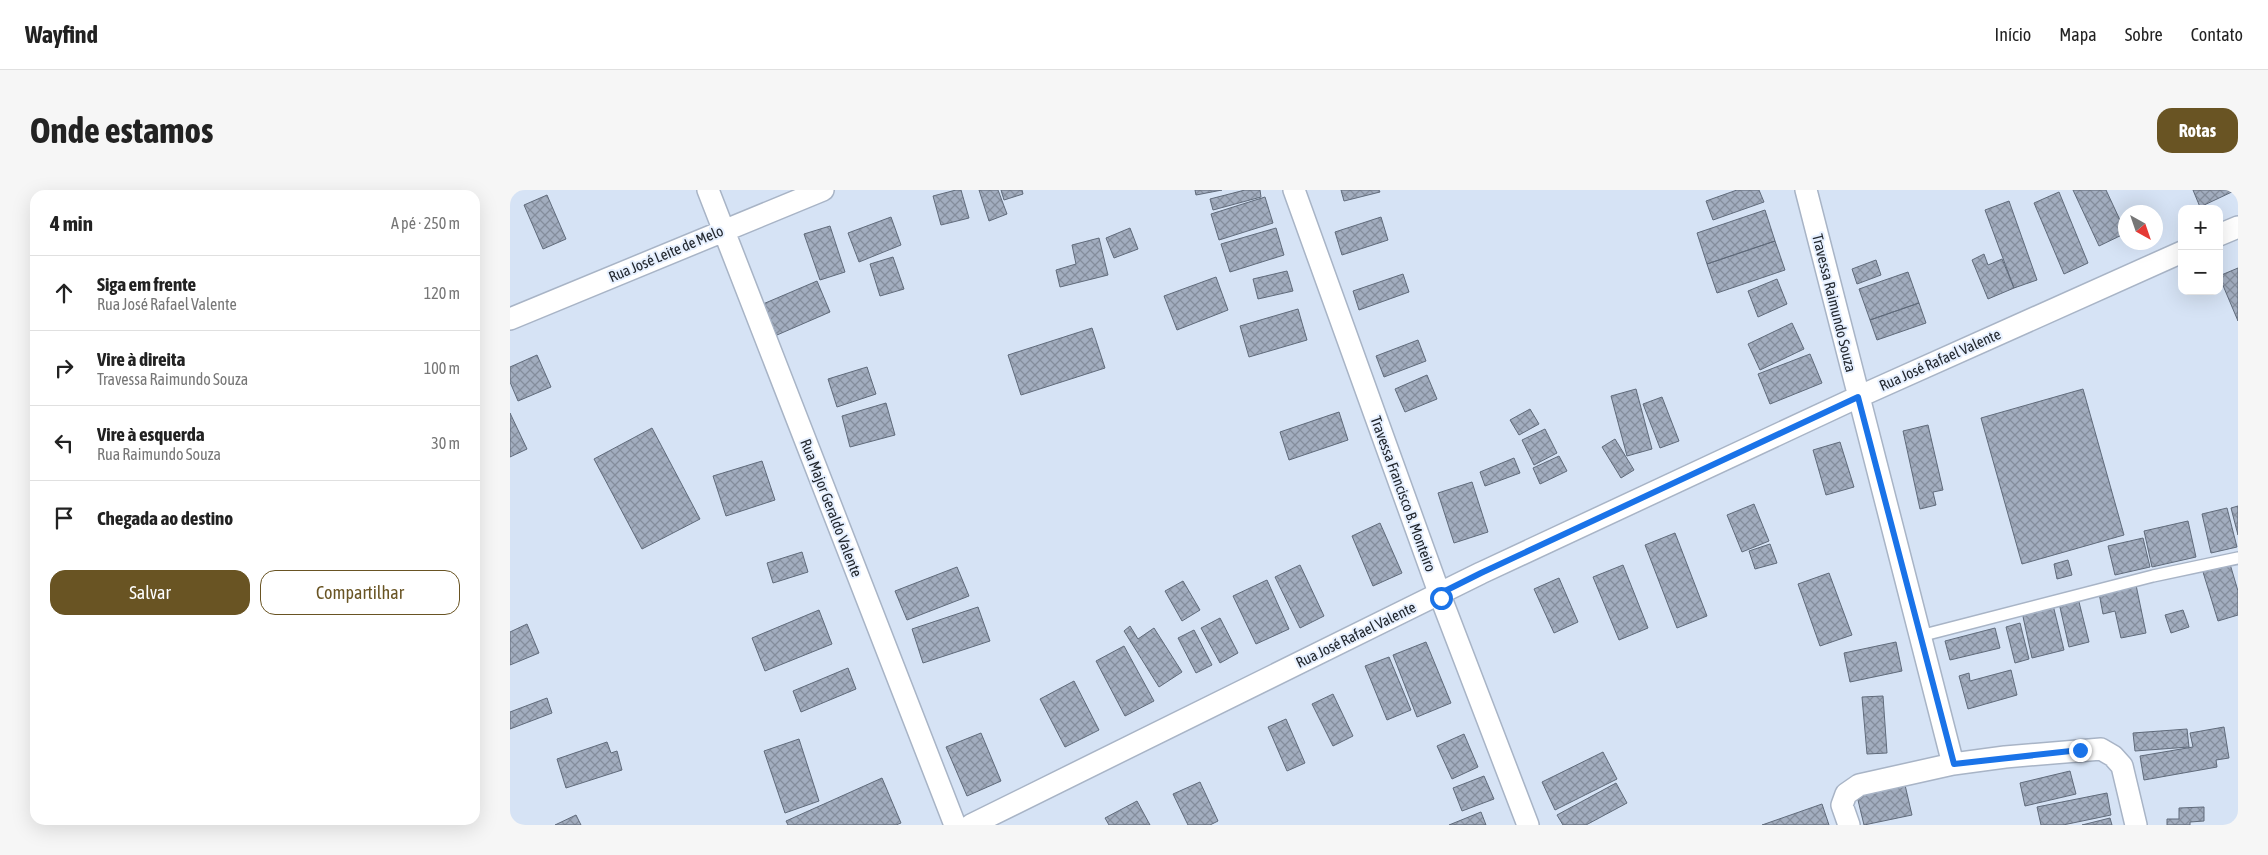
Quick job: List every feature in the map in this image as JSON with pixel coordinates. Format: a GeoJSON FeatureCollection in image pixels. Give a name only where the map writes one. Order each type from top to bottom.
{"type":"FeatureCollection","features":[{"type":"Feature","properties":{"kind":"street","name":"Rua Major Geraldo Valente"},"geometry":{"type":"LineString","coordinates":[[708,190],[954,825]]}},
{"type":"Feature","properties":{"kind":"street","name":"Rua José Leite de Melo"},"geometry":{"type":"LineString","coordinates":[[510,319],[823,190]]}},
{"type":"Feature","properties":{"kind":"street","name":"Travessa Francisco B. Monteiro"},"geometry":{"type":"LineString","coordinates":[[1294,190],[1439,594],[1528,825]]}},
{"type":"Feature","properties":{"kind":"street","name":"Travessa Raimundo Souza"},"geometry":{"type":"LineString","coordinates":[[1806,190],[1954,764]]}},
{"type":"Feature","properties":{"kind":"street"},"geometry":{"type":"LineString","coordinates":[[2223,233],[2238,227]]}},
{"type":"Feature","properties":{"kind":"street","name":"Rua José Rafael Valente"},"geometry":{"type":"LineString","coordinates":[[971,825],[1439,594],[1858,397],[2178,254]]}},
{"type":"Feature","properties":{"kind":"street"},"geometry":{"type":"LineString","coordinates":[[1848,825],[1842,805],[1846,794],[1859,785],[1954,764],[2101,748],[2113,756],[2122,766],[2136,825]]}},
{"type":"Feature","properties":{"kind":"lane"},"geometry":{"type":"LineString","coordinates":[[1920,636],[2153,576],[2238,558]]}},
{"type":"Feature","properties":{"kind":"building"},"geometry":{"type":"Polygon","coordinates":[[[961,190],[969,218],[941,225],[933,196],[961,190]]]}},
{"type":"Feature","properties":{"kind":"building"},"geometry":{"type":"Polygon","coordinates":[[[979,190],[998,190],[1007,214],[989,221],[979,190]]]}},
{"type":"Feature","properties":{"kind":"building"},"geometry":{"type":"Polygon","coordinates":[[[1001,190],[1022,190],[1023,194],[1004,200],[1001,190]]]}},
{"type":"Feature","properties":{"kind":"building"},"geometry":{"type":"Polygon","coordinates":[[[1195,190],[1222,190],[1196,195],[1195,190]]]}},
{"type":"Feature","properties":{"kind":"building"},"geometry":{"type":"Polygon","coordinates":[[[1245,190],[1260,190],[1261,197],[1213,210],[1210,199],[1245,190]]]}},
{"type":"Feature","properties":{"kind":"building"},"geometry":{"type":"Polygon","coordinates":[[[1341,190],[1379,190],[1380,192],[1344,201],[1341,190]]]}},
{"type":"Feature","properties":{"kind":"building"},"geometry":{"type":"Polygon","coordinates":[[[1737,190],[1759,190],[1764,202],[1713,220],[1706,201],[1737,190]]]}},
{"type":"Feature","properties":{"kind":"building"},"geometry":{"type":"Polygon","coordinates":[[[2073,190],[2106,190],[2118,216],[2118,237],[2099,246],[2073,190]]]}},
{"type":"Feature","properties":{"kind":"building"},"geometry":{"type":"Polygon","coordinates":[[[2193,190],[2236,190],[2204,205],[2199,205],[2193,190]]]}},
{"type":"Feature","properties":{"kind":"building"},"geometry":{"type":"Polygon","coordinates":[[[2059,192],[2088,263],[2064,274],[2034,203],[2059,192]]]}},
{"type":"Feature","properties":{"kind":"building"},"geometry":{"type":"Polygon","coordinates":[[[547,195],[566,239],[543,249],[524,205],[547,195]]]}},
{"type":"Feature","properties":{"kind":"building"},"geometry":{"type":"Polygon","coordinates":[[[1265,197],[1273,223],[1219,240],[1211,214],[1265,197]]]}},
{"type":"Feature","properties":{"kind":"building"},"geometry":{"type":"Polygon","coordinates":[[[2009,201],[2037,280],[2014,288],[1985,210],[2009,201]]]}},
{"type":"Feature","properties":{"kind":"building"},"geometry":{"type":"Polygon","coordinates":[[[1765,210],[1775,241],[1707,264],[1697,233],[1765,210]]]}},
{"type":"Feature","properties":{"kind":"building"},"geometry":{"type":"Polygon","coordinates":[[[891,217],[901,245],[859,262],[848,233],[891,217]]]}},
{"type":"Feature","properties":{"kind":"building"},"geometry":{"type":"Polygon","coordinates":[[[1381,217],[1388,240],[1342,255],[1335,232],[1381,217]]]}},
{"type":"Feature","properties":{"kind":"building"},"geometry":{"type":"Polygon","coordinates":[[[830,226],[845,272],[820,280],[804,234],[830,226]]]}},
{"type":"Feature","properties":{"kind":"building"},"geometry":{"type":"Polygon","coordinates":[[[1130,228],[1138,249],[1114,258],[1106,238],[1130,228]]]}},
{"type":"Feature","properties":{"kind":"building"},"geometry":{"type":"Polygon","coordinates":[[[1276,228],[1284,255],[1230,272],[1221,244],[1276,228]]]}},
{"type":"Feature","properties":{"kind":"building"},"geometry":{"type":"Polygon","coordinates":[[[1099,238],[1108,275],[1060,287],[1056,270],[1076,264],[1072,245],[1099,238]]]}},
{"type":"Feature","properties":{"kind":"building"},"geometry":{"type":"Polygon","coordinates":[[[1775,241],[1785,270],[1717,293],[1707,264],[1775,241]]]}},
{"type":"Feature","properties":{"kind":"building"},"geometry":{"type":"Polygon","coordinates":[[[1984,254],[1988,265],[2002,259],[2014,288],[1988,299],[1972,260],[1984,254]]]}},
{"type":"Feature","properties":{"kind":"building"},"geometry":{"type":"Polygon","coordinates":[[[893,257],[904,289],[880,296],[870,264],[893,257]]]}},
{"type":"Feature","properties":{"kind":"building"},"geometry":{"type":"Polygon","coordinates":[[[1876,260],[1881,275],[1857,284],[1852,269],[1876,260]]]}},
{"type":"Feature","properties":{"kind":"building"},"geometry":{"type":"Polygon","coordinates":[[[2238,268],[2238,321],[2223,285],[2223,274],[2238,268]]]}},
{"type":"Feature","properties":{"kind":"building"},"geometry":{"type":"Polygon","coordinates":[[[1287,271],[1293,291],[1258,299],[1253,279],[1287,271]]]}},
{"type":"Feature","properties":{"kind":"building"},"geometry":{"type":"Polygon","coordinates":[[[1908,272],[1919,303],[1870,320],[1859,289],[1908,272]]]}},
{"type":"Feature","properties":{"kind":"building"},"geometry":{"type":"Polygon","coordinates":[[[1403,274],[1409,292],[1359,310],[1353,291],[1403,274]]]}},
{"type":"Feature","properties":{"kind":"building"},"geometry":{"type":"Polygon","coordinates":[[[1216,277],[1228,310],[1177,330],[1164,296],[1216,277]]]}},
{"type":"Feature","properties":{"kind":"building"},"geometry":{"type":"Polygon","coordinates":[[[1777,279],[1787,304],[1758,317],[1748,291],[1777,279]]]}},
{"type":"Feature","properties":{"kind":"building"},"geometry":{"type":"Polygon","coordinates":[[[817,281],[830,312],[777,335],[763,304],[817,281]]]}},
{"type":"Feature","properties":{"kind":"building"},"geometry":{"type":"Polygon","coordinates":[[[1919,303],[1926,323],[1877,340],[1870,320],[1919,303]]]}},
{"type":"Feature","properties":{"kind":"building"},"geometry":{"type":"Polygon","coordinates":[[[1298,309],[1307,340],[1249,357],[1240,326],[1298,309]]]}},
{"type":"Feature","properties":{"kind":"building"},"geometry":{"type":"Polygon","coordinates":[[[1792,323],[1804,349],[1760,370],[1748,344],[1792,323]]]}},
{"type":"Feature","properties":{"kind":"building"},"geometry":{"type":"Polygon","coordinates":[[[1092,328],[1105,368],[1021,395],[1008,355],[1092,328]]]}},
{"type":"Feature","properties":{"kind":"building"},"geometry":{"type":"Polygon","coordinates":[[[1418,340],[1426,361],[1384,377],[1376,356],[1418,340]]]}},
{"type":"Feature","properties":{"kind":"building"},"geometry":{"type":"Polygon","coordinates":[[[1810,354],[1822,383],[1770,404],[1758,374],[1810,354]]]}},
{"type":"Feature","properties":{"kind":"building"},"geometry":{"type":"Polygon","coordinates":[[[537,355],[551,387],[518,401],[510,382],[510,367],[537,355]]]}},
{"type":"Feature","properties":{"kind":"building"},"geometry":{"type":"Polygon","coordinates":[[[867,367],[876,394],[837,407],[828,379],[867,367]]]}},
{"type":"Feature","properties":{"kind":"building"},"geometry":{"type":"Polygon","coordinates":[[[1427,375],[1437,399],[1405,412],[1395,389],[1427,375]]]}},
{"type":"Feature","properties":{"kind":"building"},"geometry":{"type":"Polygon","coordinates":[[[1636,389],[1652,449],[1627,456],[1611,396],[1636,389]]]}},
{"type":"Feature","properties":{"kind":"building"},"geometry":{"type":"Polygon","coordinates":[[[2083,389],[2124,535],[2022,564],[1981,418],[2083,389]]]}},
{"type":"Feature","properties":{"kind":"building"},"geometry":{"type":"Polygon","coordinates":[[[1662,397],[1679,441],[1660,448],[1643,404],[1662,397]]]}},
{"type":"Feature","properties":{"kind":"building"},"geometry":{"type":"Polygon","coordinates":[[[886,403],[895,435],[850,447],[842,416],[886,403]]]}},
{"type":"Feature","properties":{"kind":"building"},"geometry":{"type":"Polygon","coordinates":[[[1530,409],[1539,424],[1519,435],[1510,420],[1530,409]]]}},
{"type":"Feature","properties":{"kind":"building"},"geometry":{"type":"Polygon","coordinates":[[[1339,412],[1348,440],[1289,460],[1280,432],[1339,412]]]}},
{"type":"Feature","properties":{"kind":"building"},"geometry":{"type":"Polygon","coordinates":[[[510,413],[527,449],[510,457],[510,413]]]}},
{"type":"Feature","properties":{"kind":"building"},"geometry":{"type":"Polygon","coordinates":[[[1928,425],[1943,490],[1933,492],[1936,505],[1920,509],[1903,431],[1928,425]]]}},
{"type":"Feature","properties":{"kind":"building"},"geometry":{"type":"Polygon","coordinates":[[[652,428],[700,519],[642,549],[594,459],[652,428]]]}},
{"type":"Feature","properties":{"kind":"building"},"geometry":{"type":"Polygon","coordinates":[[[1545,429],[1557,453],[1534,465],[1522,440],[1545,429]]]}},
{"type":"Feature","properties":{"kind":"building"},"geometry":{"type":"Polygon","coordinates":[[[1615,439],[1634,470],[1621,478],[1602,447],[1615,439]]]}},
{"type":"Feature","properties":{"kind":"building"},"geometry":{"type":"Polygon","coordinates":[[[1840,442],[1854,487],[1826,495],[1813,450],[1840,442]]]}},
{"type":"Feature","properties":{"kind":"building"},"geometry":{"type":"Polygon","coordinates":[[[1559,456],[1567,471],[1540,484],[1533,468],[1559,456]]]}},
{"type":"Feature","properties":{"kind":"building"},"geometry":{"type":"Polygon","coordinates":[[[1514,458],[1520,473],[1485,486],[1480,472],[1514,458]]]}},
{"type":"Feature","properties":{"kind":"building"},"geometry":{"type":"Polygon","coordinates":[[[762,461],[775,500],[726,516],[713,476],[762,461]]]}},
{"type":"Feature","properties":{"kind":"building"},"geometry":{"type":"Polygon","coordinates":[[[1472,482],[1488,532],[1454,543],[1438,493],[1472,482]]]}},
{"type":"Feature","properties":{"kind":"building"},"geometry":{"type":"Polygon","coordinates":[[[1754,504],[1769,541],[1742,552],[1727,515],[1754,504]]]}},
{"type":"Feature","properties":{"kind":"building"},"geometry":{"type":"Polygon","coordinates":[[[2238,506],[2238,535],[2231,508],[2238,506]]]}},
{"type":"Feature","properties":{"kind":"building"},"geometry":{"type":"Polygon","coordinates":[[[2227,508],[2237,547],[2211,553],[2202,514],[2227,508]]]}},
{"type":"Feature","properties":{"kind":"building"},"geometry":{"type":"Polygon","coordinates":[[[2188,521],[2196,557],[2152,567],[2144,531],[2188,521]]]}},
{"type":"Feature","properties":{"kind":"building"},"geometry":{"type":"Polygon","coordinates":[[[1380,523],[1402,573],[1373,586],[1352,536],[1380,523]]]}},
{"type":"Feature","properties":{"kind":"building"},"geometry":{"type":"Polygon","coordinates":[[[1675,533],[1707,616],[1677,628],[1645,545],[1675,533]]]}},
{"type":"Feature","properties":{"kind":"building"},"geometry":{"type":"Polygon","coordinates":[[[2143,538],[2150,567],[2115,575],[2108,546],[2143,538]]]}},
{"type":"Feature","properties":{"kind":"building"},"geometry":{"type":"Polygon","coordinates":[[[1770,544],[1777,563],[1755,569],[1749,551],[1770,544]]]}},
{"type":"Feature","properties":{"kind":"building"},"geometry":{"type":"Polygon","coordinates":[[[802,552],[808,572],[773,583],[767,563],[802,552]]]}},
{"type":"Feature","properties":{"kind":"building"},"geometry":{"type":"Polygon","coordinates":[[[2068,560],[2072,575],[2057,579],[2054,564],[2068,560]]]}},
{"type":"Feature","properties":{"kind":"building"},"geometry":{"type":"Polygon","coordinates":[[[2230,564],[2238,591],[2238,615],[2218,621],[2203,572],[2230,564]]]}},
{"type":"Feature","properties":{"kind":"building"},"geometry":{"type":"Polygon","coordinates":[[[1300,565],[1324,616],[1300,628],[1275,577],[1300,565]]]}},
{"type":"Feature","properties":{"kind":"building"},"geometry":{"type":"Polygon","coordinates":[[[1623,565],[1648,628],[1619,640],[1593,577],[1623,565]]]}},
{"type":"Feature","properties":{"kind":"building"},"geometry":{"type":"Polygon","coordinates":[[[957,567],[969,596],[907,620],[895,591],[957,567]]]}},
{"type":"Feature","properties":{"kind":"building"},"geometry":{"type":"Polygon","coordinates":[[[1829,573],[1852,635],[1820,646],[1798,584],[1829,573]]]}},
{"type":"Feature","properties":{"kind":"building"},"geometry":{"type":"Polygon","coordinates":[[[1559,578],[1578,622],[1554,633],[1534,589],[1559,578]]]}},
{"type":"Feature","properties":{"kind":"building"},"geometry":{"type":"Polygon","coordinates":[[[1267,580],[1289,629],[1256,644],[1233,596],[1267,580]]]}},
{"type":"Feature","properties":{"kind":"building"},"geometry":{"type":"Polygon","coordinates":[[[1183,581],[1200,610],[1182,621],[1165,591],[1183,581]]]}},
{"type":"Feature","properties":{"kind":"building"},"geometry":{"type":"Polygon","coordinates":[[[2136,585],[2146,633],[2121,638],[2115,611],[2103,614],[2099,593],[2136,585]]]}},
{"type":"Feature","properties":{"kind":"building"},"geometry":{"type":"Polygon","coordinates":[[[2078,598],[2089,642],[2069,647],[2059,603],[2078,598]]]}},
{"type":"Feature","properties":{"kind":"building"},"geometry":{"type":"Polygon","coordinates":[[[2053,605],[2064,650],[2032,658],[2022,612],[2053,605]]]}},
{"type":"Feature","properties":{"kind":"building"},"geometry":{"type":"Polygon","coordinates":[[[978,607],[990,641],[923,663],[912,629],[978,607]]]}},
{"type":"Feature","properties":{"kind":"building"},"geometry":{"type":"Polygon","coordinates":[[[819,610],[832,644],[765,671],[752,638],[819,610]]]}},
{"type":"Feature","properties":{"kind":"building"},"geometry":{"type":"Polygon","coordinates":[[[2183,610],[2189,627],[2171,633],[2165,615],[2183,610]]]}},
{"type":"Feature","properties":{"kind":"building"},"geometry":{"type":"Polygon","coordinates":[[[1220,618],[1238,653],[1220,663],[1201,628],[1220,618]]]}},
{"type":"Feature","properties":{"kind":"building"},"geometry":{"type":"Polygon","coordinates":[[[2020,623],[2029,659],[2015,663],[2006,627],[2020,623]]]}},
{"type":"Feature","properties":{"kind":"building"},"geometry":{"type":"Polygon","coordinates":[[[527,624],[539,653],[510,665],[510,632],[527,624]]]}},
{"type":"Feature","properties":{"kind":"building"},"geometry":{"type":"Polygon","coordinates":[[[1130,626],[1138,639],[1154,628],[1182,672],[1159,687],[1124,631],[1130,626]]]}},
{"type":"Feature","properties":{"kind":"building"},"geometry":{"type":"Polygon","coordinates":[[[1995,628],[2000,648],[1950,660],[1945,641],[1995,628]]]}},
{"type":"Feature","properties":{"kind":"building"},"geometry":{"type":"Polygon","coordinates":[[[1194,630],[1212,665],[1196,673],[1178,638],[1194,630]]]}},
{"type":"Feature","properties":{"kind":"building"},"geometry":{"type":"Polygon","coordinates":[[[1426,642],[1451,703],[1417,717],[1393,655],[1426,642]]]}},
{"type":"Feature","properties":{"kind":"building"},"geometry":{"type":"Polygon","coordinates":[[[1896,642],[1902,671],[1850,682],[1844,653],[1896,642]]]}},
{"type":"Feature","properties":{"kind":"building"},"geometry":{"type":"Polygon","coordinates":[[[1124,646],[1154,701],[1125,716],[1096,661],[1124,646]]]}},
{"type":"Feature","properties":{"kind":"building"},"geometry":{"type":"Polygon","coordinates":[[[1389,657],[1411,710],[1387,720],[1365,666],[1389,657]]]}},
{"type":"Feature","properties":{"kind":"building"},"geometry":{"type":"Polygon","coordinates":[[[848,668],[856,689],[801,712],[793,691],[848,668]]]}},
{"type":"Feature","properties":{"kind":"building"},"geometry":{"type":"Polygon","coordinates":[[[2011,670],[2017,695],[1968,709],[1959,676],[1969,673],[1970,681],[2011,670]]]}},
{"type":"Feature","properties":{"kind":"building"},"geometry":{"type":"Polygon","coordinates":[[[1074,681],[1099,730],[1065,747],[1040,699],[1074,681]]]}},
{"type":"Feature","properties":{"kind":"building"},"geometry":{"type":"Polygon","coordinates":[[[1333,694],[1353,736],[1333,746],[1312,704],[1333,694]]]}},
{"type":"Feature","properties":{"kind":"building"},"geometry":{"type":"Polygon","coordinates":[[[1883,696],[1887,753],[1867,754],[1862,697],[1883,696]]]}},
{"type":"Feature","properties":{"kind":"building"},"geometry":{"type":"Polygon","coordinates":[[[547,698],[552,713],[510,729],[510,712],[547,698]]]}},
{"type":"Feature","properties":{"kind":"building"},"geometry":{"type":"Polygon","coordinates":[[[1286,719],[1305,763],[1287,771],[1268,727],[1286,719]]]}},
{"type":"Feature","properties":{"kind":"building"},"geometry":{"type":"Polygon","coordinates":[[[2224,727],[2229,758],[2216,760],[2217,767],[2144,780],[2140,756],[2193,747],[2190,733],[2224,727]]]}},
{"type":"Feature","properties":{"kind":"building"},"geometry":{"type":"Polygon","coordinates":[[[2187,729],[2189,747],[2135,751],[2133,733],[2187,729]]]}},
{"type":"Feature","properties":{"kind":"building"},"geometry":{"type":"Polygon","coordinates":[[[981,733],[1001,781],[967,796],[946,747],[981,733]]]}},
{"type":"Feature","properties":{"kind":"building"},"geometry":{"type":"Polygon","coordinates":[[[1464,734],[1478,767],[1452,779],[1437,746],[1464,734]]]}},
{"type":"Feature","properties":{"kind":"building"},"geometry":{"type":"Polygon","coordinates":[[[799,739],[819,801],[785,813],[764,751],[799,739]]]}},
{"type":"Feature","properties":{"kind":"building"},"geometry":{"type":"Polygon","coordinates":[[[607,742],[611,753],[617,751],[622,770],[566,788],[557,759],[607,742]]]}},
{"type":"Feature","properties":{"kind":"building"},"geometry":{"type":"Polygon","coordinates":[[[1603,752],[1617,779],[1555,810],[1542,782],[1603,752]]]}},
{"type":"Feature","properties":{"kind":"building"},"geometry":{"type":"Polygon","coordinates":[[[2070,771],[2076,794],[2025,806],[2020,783],[2070,771]]]}},
{"type":"Feature","properties":{"kind":"building"},"geometry":{"type":"Polygon","coordinates":[[[1484,776],[1494,799],[1462,811],[1453,788],[1484,776]]]}},
{"type":"Feature","properties":{"kind":"building"},"geometry":{"type":"Polygon","coordinates":[[[882,778],[901,823],[896,825],[788,825],[786,821],[882,778]]]}},
{"type":"Feature","properties":{"kind":"building"},"geometry":{"type":"Polygon","coordinates":[[[1200,782],[1218,821],[1210,825],[1188,825],[1173,794],[1200,782]]]}},
{"type":"Feature","properties":{"kind":"building"},"geometry":{"type":"Polygon","coordinates":[[[1616,783],[1627,803],[1586,825],[1563,825],[1557,815],[1616,783]]]}},
{"type":"Feature","properties":{"kind":"building"},"geometry":{"type":"Polygon","coordinates":[[[1905,785],[1912,815],[1864,825],[1857,796],[1905,785]]]}},
{"type":"Feature","properties":{"kind":"building"},"geometry":{"type":"Polygon","coordinates":[[[2107,793],[2111,815],[2063,825],[2041,825],[2037,807],[2107,793]]]}},
{"type":"Feature","properties":{"kind":"building"},"geometry":{"type":"Polygon","coordinates":[[[1137,801],[1150,825],[1109,825],[1105,818],[1137,801]]]}},
{"type":"Feature","properties":{"kind":"building"},"geometry":{"type":"Polygon","coordinates":[[[1822,804],[1829,825],[1762,825],[1822,804]]]}},
{"type":"Feature","properties":{"kind":"building"},"geometry":{"type":"Polygon","coordinates":[[[2204,807],[2204,821],[2190,822],[2190,825],[2167,825],[2167,819],[2179,819],[2179,808],[2204,807]]]}},
{"type":"Feature","properties":{"kind":"building"},"geometry":{"type":"Polygon","coordinates":[[[1481,812],[1486,825],[1449,825],[1481,812]]]}},
{"type":"Feature","properties":{"kind":"building"},"geometry":{"type":"Polygon","coordinates":[[[576,815],[581,825],[555,825],[576,815]]]}},
{"type":"Feature","properties":{"kind":"building"},"geometry":{"type":"Polygon","coordinates":[[[2110,818],[2112,825],[2082,825],[2110,818]]]}},
{"type":"Feature","properties":{"kind":"route"},"geometry":{"type":"LineString","coordinates":[[1441,598],[1439,594],[1481,573],[1858,397],[1954,764],[2080,750]]}}]}
